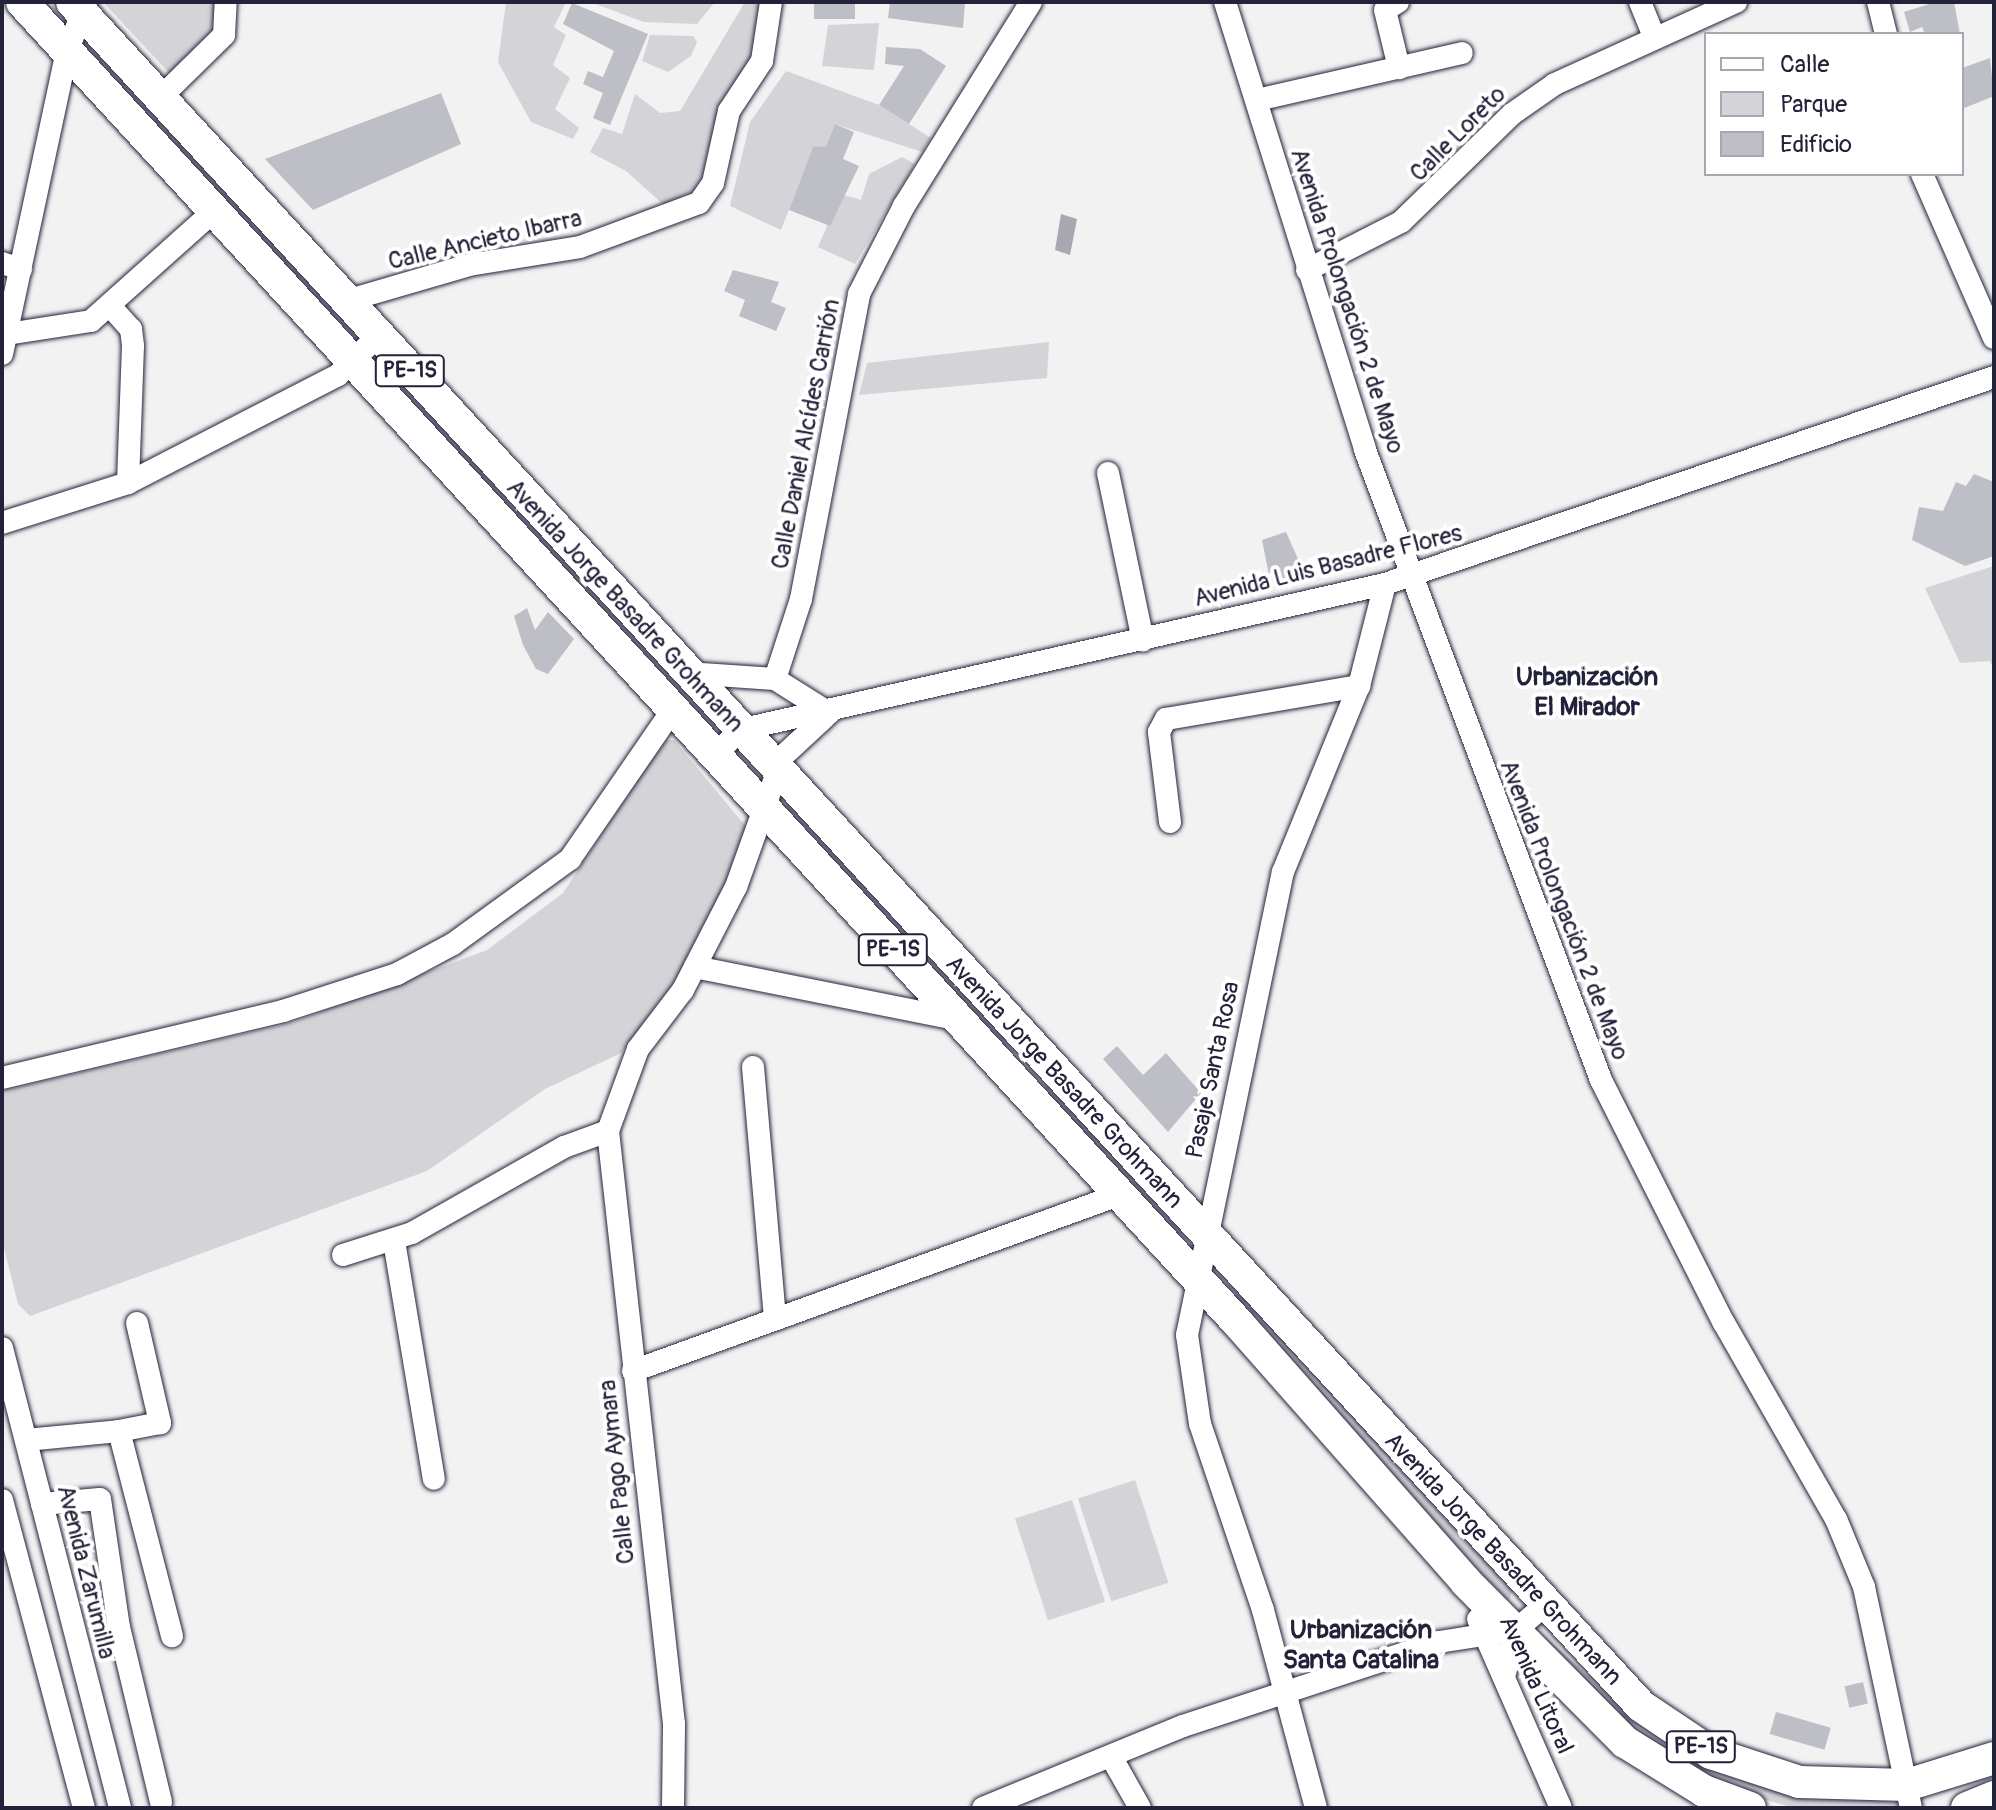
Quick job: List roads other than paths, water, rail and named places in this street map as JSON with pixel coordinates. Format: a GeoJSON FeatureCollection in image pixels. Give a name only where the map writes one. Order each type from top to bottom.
{"type":"FeatureCollection","features":[{"type":"Feature","properties":{"kind":"highway","name":"Avenida Jorge Basadre Grohmann"},"geometry":{"type":"LineString","coordinates":[[22,2],[351,366],[673,709],[1197,1282],[1466,1582],[1625,1742],[1704,1791],[1750,1808]]}},
{"type":"Feature","properties":{"kind":"highway","name":"Avenida Jorge Basadre Grohmann"},"geometry":{"type":"LineString","coordinates":[[80,5],[160,98],[686,673],[1544,1606],[1641,1706],[1711,1753],[1799,1782],[1909,1797],[1994,1758]]}},
{"type":"Feature","properties":{"kind":"highway"},"geometry":{"type":"LineString","coordinates":[[1967,1808],[1994,1797]]}},
{"type":"Feature","properties":{"kind":"street"},"geometry":{"type":"LineString","coordinates":[[160,98],[224,35],[226,2]]}},
{"type":"Feature","properties":{"kind":"street","name":"Calle Ancieto Ibarra"},"geometry":{"type":"LineString","coordinates":[[346,301],[469,265],[580,247],[699,203],[713,183],[729,111],[762,61],[771,2]]}},
{"type":"Feature","properties":{"kind":"street","name":"Calle Daniel Alcídes Carrión"},"geometry":{"type":"LineString","coordinates":[[775,679],[801,599],[859,294],[904,206],[1031,2]]}},
{"type":"Feature","properties":{"kind":"street","name":"Avenida Prolongación 2 de Mayo"},"geometry":{"type":"LineString","coordinates":[[1225,2],[1307,270],[1509,846],[1601,1080],[1848,1546],[1879,1641],[1909,1797]]}},
{"type":"Feature","properties":{"kind":"street"},"geometry":{"type":"LineString","coordinates":[[1398,2],[1385,10],[1399,68]]}},
{"type":"Feature","properties":{"kind":"street"},"geometry":{"type":"LineString","coordinates":[[1640,2],[1654,37]]}},
{"type":"Feature","properties":{"kind":"street","name":"Calle Loreto"},"geometry":{"type":"LineString","coordinates":[[1307,270],[1412,213],[1533,98],[1654,37],[1736,2]]}},
{"type":"Feature","properties":{"kind":"street"},"geometry":{"type":"LineString","coordinates":[[1878,2],[1886,32]]}},
{"type":"Feature","properties":{"kind":"street"},"geometry":{"type":"LineString","coordinates":[[80,5],[12,266],[4,344],[78,326],[111,307],[212,213]]}},
{"type":"Feature","properties":{"kind":"street"},"geometry":{"type":"LineString","coordinates":[[1257,100],[1462,53]]}},
{"type":"Feature","properties":{"kind":"street"},"geometry":{"type":"LineString","coordinates":[[1923,176],[1994,338]]}},
{"type":"Feature","properties":{"kind":"street"},"geometry":{"type":"LineString","coordinates":[[111,307],[131,329],[133,346],[128,483]]}},
{"type":"Feature","properties":{"kind":"street"},"geometry":{"type":"LineString","coordinates":[[2,523],[128,483],[351,366],[378,336]]}},
{"type":"Feature","properties":{"kind":"street","name":"Avenida Luis Basadre Flores"},"geometry":{"type":"LineString","coordinates":[[739,730],[830,713],[1385,584],[1994,377]]}},
{"type":"Feature","properties":{"kind":"street"},"geometry":{"type":"LineString","coordinates":[[1108,473],[1143,640]]}},
{"type":"Feature","properties":{"kind":"street","name":"Pasaje Santa Rosa"},"geometry":{"type":"LineString","coordinates":[[1316,1808],[1284,1693],[1200,1424],[1187,1335],[1283,872],[1359,686],[1385,584]]}},
{"type":"Feature","properties":{"kind":"street"},"geometry":{"type":"LineString","coordinates":[[343,1255],[394,1241],[564,1147],[608,1131],[638,1049],[695,967],[767,813],[778,773],[796,741],[830,713],[775,679],[686,673]]}},
{"type":"Feature","properties":{"kind":"street"},"geometry":{"type":"LineString","coordinates":[[1170,822],[1159,732],[1166,719],[1359,686]]}},
{"type":"Feature","properties":{"kind":"street"},"geometry":{"type":"LineString","coordinates":[[2,1078],[283,1011],[397,974],[453,944],[570,859],[673,709]]}},
{"type":"Feature","properties":{"kind":"street"},"geometry":{"type":"LineString","coordinates":[[715,756],[739,730]]}},
{"type":"Feature","properties":{"kind":"street"},"geometry":{"type":"LineString","coordinates":[[695,967],[956,1019]]}},
{"type":"Feature","properties":{"kind":"street"},"geometry":{"type":"LineString","coordinates":[[753,1067],[775,1319]]}},
{"type":"Feature","properties":{"kind":"street","name":"Calle Pago Aymara"},"geometry":{"type":"LineString","coordinates":[[608,1131],[674,1724],[673,1808]]}},
{"type":"Feature","properties":{"kind":"street"},"geometry":{"type":"LineString","coordinates":[[633,1371],[1116,1196]]}},
{"type":"Feature","properties":{"kind":"street"},"geometry":{"type":"LineString","coordinates":[[394,1241],[434,1479]]}},
{"type":"Feature","properties":{"kind":"street"},"geometry":{"type":"LineString","coordinates":[[26,1440],[119,1431],[160,1423],[137,1323]]}},
{"type":"Feature","properties":{"kind":"street","name":"Avenida Zarumilla"},"geometry":{"type":"LineString","coordinates":[[2,1348],[120,1808]]}},
{"type":"Feature","properties":{"kind":"street"},"geometry":{"type":"LineString","coordinates":[[119,1431],[172,1636]]}},
{"type":"Feature","properties":{"kind":"street"},"geometry":{"type":"LineString","coordinates":[[42,1504],[100,1499],[119,1627],[161,1802]]}},
{"type":"Feature","properties":{"kind":"street"},"geometry":{"type":"LineString","coordinates":[[2,1500],[84,1808]]}},
{"type":"Feature","properties":{"kind":"street","name":"Avenida Litoral"},"geometry":{"type":"LineString","coordinates":[[1466,1582],[1482,1631],[1504,1677],[1553,1806]]}},
{"type":"Feature","properties":{"kind":"street"},"geometry":{"type":"LineString","coordinates":[[1504,1677],[1516,1630],[1544,1606]]}},
{"type":"Feature","properties":{"kind":"street"},"geometry":{"type":"LineString","coordinates":[[983,1808],[1113,1760],[1183,1726],[1482,1631],[1516,1630]]}},
{"type":"Feature","properties":{"kind":"street"},"geometry":{"type":"LineString","coordinates":[[1113,1760],[1140,1808]]}},
{"type":"Feature","properties":{"kind":"district","name":"Urbanización El Mirador"},"geometry":{"type":"Point","coordinates":[1587,693]}},
{"type":"Feature","properties":{"kind":"district","name":"Urbanización Santa Catalina"},"geometry":{"type":"Point","coordinates":[1361,1646]}}]}
